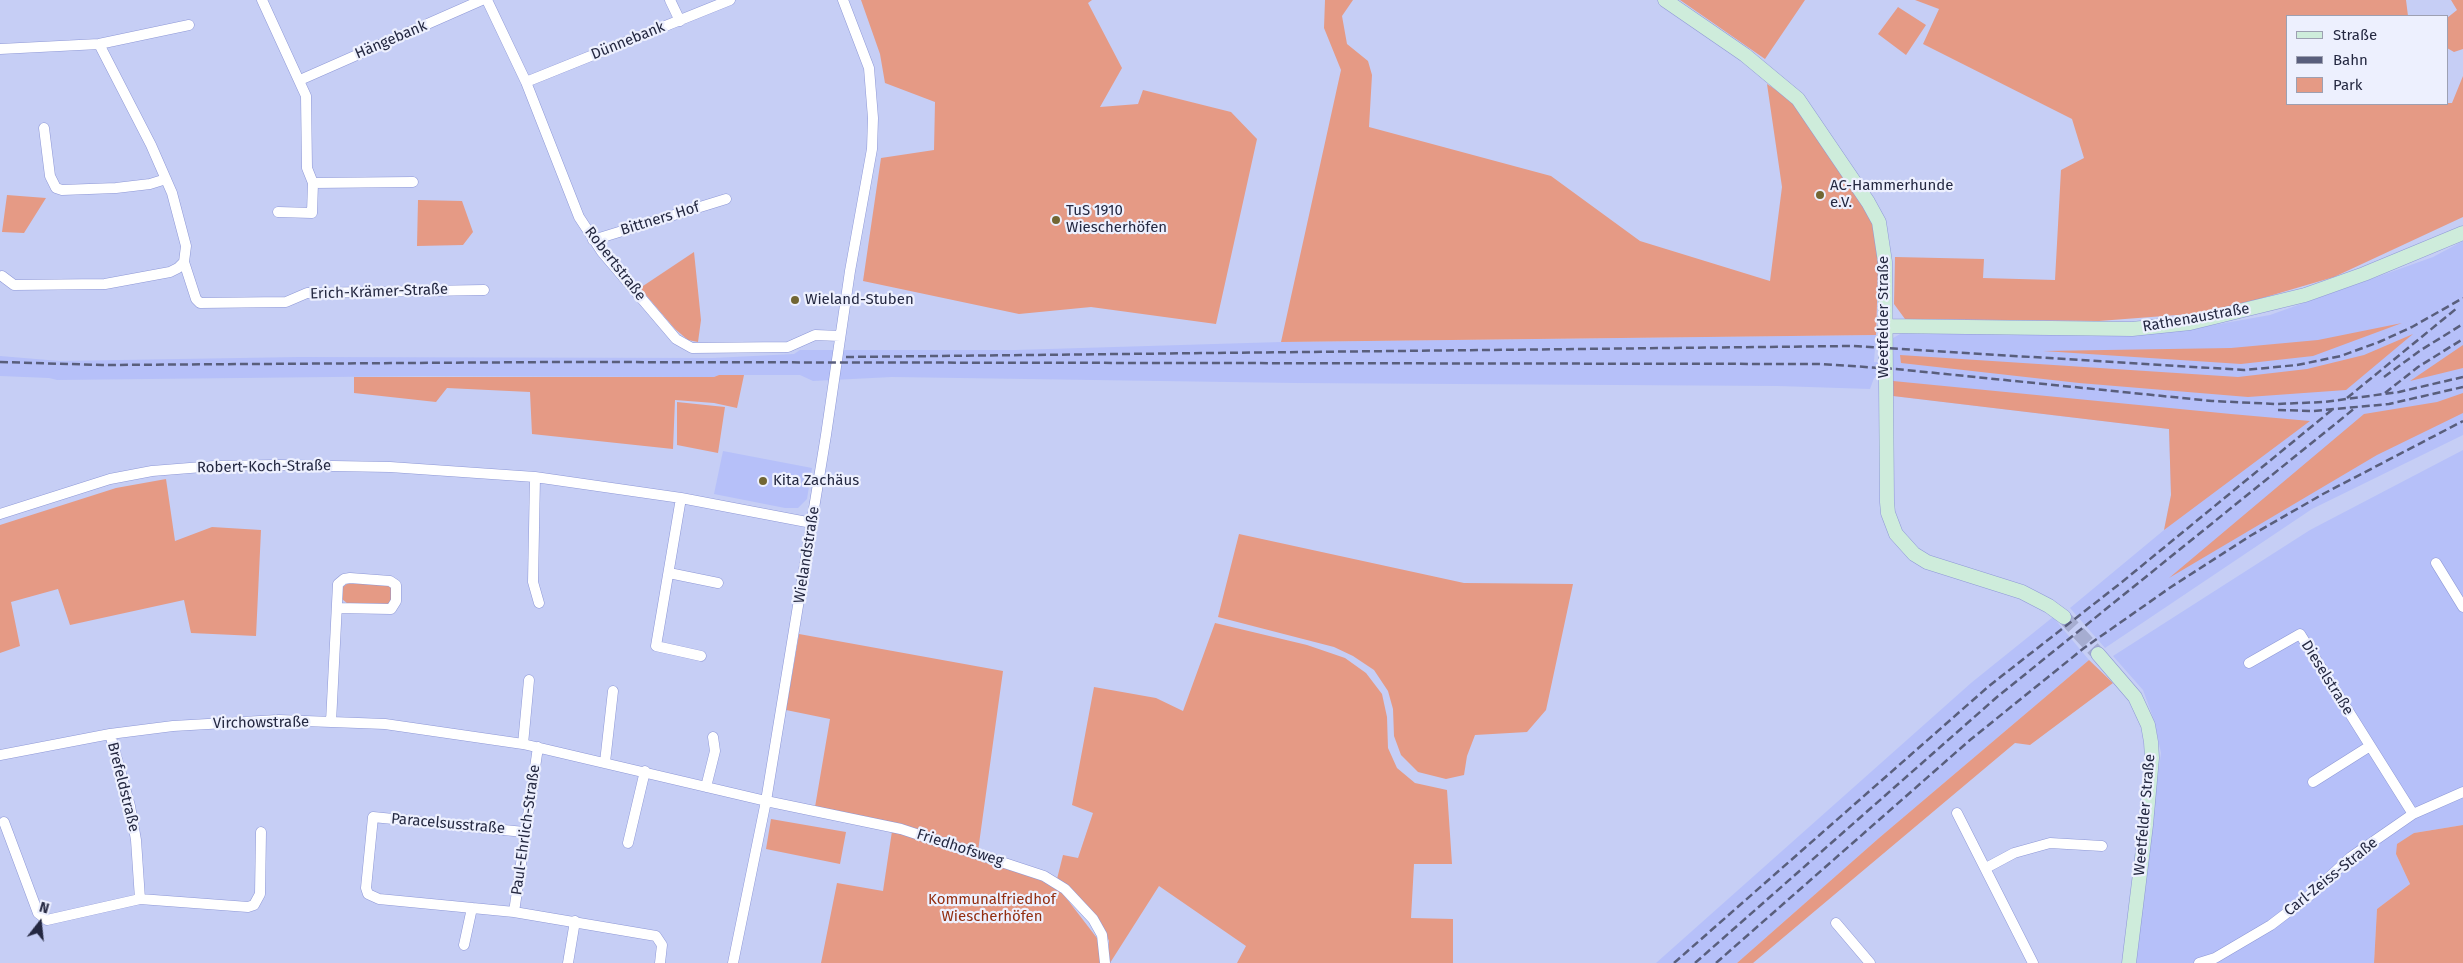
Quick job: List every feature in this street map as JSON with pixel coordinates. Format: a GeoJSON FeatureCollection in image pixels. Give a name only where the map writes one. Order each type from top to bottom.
{"type":"FeatureCollection","features":[{"type":"Feature","properties":{"kind":"street"},"geometry":{"type":"LineString","coordinates":[[262,0],[306,96],[307,168],[313,183],[312,213],[278,212]]}},
{"type":"Feature","properties":{"kind":"street","name":"Hängebank"},"geometry":{"type":"LineString","coordinates":[[300,80],[482,0]]}},
{"type":"Feature","properties":{"kind":"street","name":"Robertstraße"},"geometry":{"type":"LineString","coordinates":[[487,0],[526,82],[579,217],[594,240],[676,339],[692,348],[788,347],[815,335],[840,336]]}},
{"type":"Feature","properties":{"kind":"street"},"geometry":{"type":"LineString","coordinates":[[670,0],[680,21]]}},
{"type":"Feature","properties":{"kind":"street","name":"Dünnebank"},"geometry":{"type":"LineString","coordinates":[[526,82],[730,0]]}},
{"type":"Feature","properties":{"kind":"street","name":"Wielandstraße"},"geometry":{"type":"LineString","coordinates":[[733,963],[752,879],[766,801],[873,133],[869,68],[843,0]]}},
{"type":"Feature","properties":{"kind":"street","name":"Weetfelder Straße"},"geometry":{"type":"LineString","coordinates":[[1665,0],[1745,55],[1798,99],[1818,125],[1879,222],[1885,262],[1887,502],[1888,513],[1896,534],[1914,554],[1927,562],[2022,592],[2049,606],[2064,617]]}},
{"type":"Feature","properties":{"kind":"street"},"geometry":{"type":"LineString","coordinates":[[0,49],[99,44],[189,25]]}},
{"type":"Feature","properties":{"kind":"street"},"geometry":{"type":"LineString","coordinates":[[2,276],[14,285],[105,284],[170,272],[184,262],[186,246],[172,193],[151,145],[99,44]]}},
{"type":"Feature","properties":{"kind":"street"},"geometry":{"type":"LineString","coordinates":[[44,128],[50,176],[56,188],[62,190],[116,188],[150,184],[166,179]]}},
{"type":"Feature","properties":{"kind":"street"},"geometry":{"type":"LineString","coordinates":[[313,183],[413,182]]}},
{"type":"Feature","properties":{"kind":"street","name":"Bittners Hof"},"geometry":{"type":"LineString","coordinates":[[594,240],[726,199]]}},
{"type":"Feature","properties":{"kind":"street","name":"Rathenaustraße"},"geometry":{"type":"LineString","coordinates":[[1885,326],[2124,329],[2190,323],[2305,294],[2364,274],[2463,233]]}},
{"type":"Feature","properties":{"kind":"street","name":"Erich-Krämer-Straße"},"geometry":{"type":"LineString","coordinates":[[184,262],[196,299],[200,303],[286,302],[307,293],[484,290]]}},
{"type":"Feature","properties":{"kind":"street","name":"Robert-Koch-Straße"},"geometry":{"type":"LineString","coordinates":[[0,514],[110,479],[152,471],[215,466],[390,467],[535,477],[682,498],[812,522]]}},
{"type":"Feature","properties":{"kind":"street"},"geometry":{"type":"LineString","coordinates":[[535,477],[533,582],[538,603]]}},
{"type":"Feature","properties":{"kind":"street"},"geometry":{"type":"LineString","coordinates":[[682,498],[656,646],[701,656]]}},
{"type":"Feature","properties":{"kind":"street"},"geometry":{"type":"LineString","coordinates":[[2436,563],[2463,607]]}},
{"type":"Feature","properties":{"kind":"street"},"geometry":{"type":"LineString","coordinates":[[669,573],[718,583]]}},
{"type":"Feature","properties":{"kind":"street"},"geometry":{"type":"LineString","coordinates":[[331,722],[338,584],[344,578],[390,581],[396,584],[396,602],[391,609],[337,608]]}},
{"type":"Feature","properties":{"kind":"street","name":"Dieselstraße"},"geometry":{"type":"LineString","coordinates":[[2249,663],[2300,634],[2413,814]]}},
{"type":"Feature","properties":{"kind":"street","name":"Weetfelder Straße"},"geometry":{"type":"LineString","coordinates":[[2098,654],[2135,698],[2148,725],[2151,742],[2152,758],[2146,825],[2129,963]]}},
{"type":"Feature","properties":{"kind":"street"},"geometry":{"type":"LineString","coordinates":[[523,744],[530,680]]}},
{"type":"Feature","properties":{"kind":"street"},"geometry":{"type":"LineString","coordinates":[[605,762],[613,691]]}},
{"type":"Feature","properties":{"kind":"street","name":"Virchowstraße"},"geometry":{"type":"LineString","coordinates":[[0,755],[110,734],[222,723],[278,720],[384,724],[538,747],[766,801]]}},
{"type":"Feature","properties":{"kind":"street","name":"Brefeldstraße"},"geometry":{"type":"LineString","coordinates":[[110,734],[133,823],[140,899]]}},
{"type":"Feature","properties":{"kind":"street"},"geometry":{"type":"LineString","coordinates":[[706,787],[715,751],[713,737]]}},
{"type":"Feature","properties":{"kind":"street"},"geometry":{"type":"LineString","coordinates":[[2313,782],[2370,746]]}},
{"type":"Feature","properties":{"kind":"street","name":"Paul-Ehrlich-Straße"},"geometry":{"type":"LineString","coordinates":[[538,747],[524,832],[514,912],[656,936],[662,945],[660,963]]}},
{"type":"Feature","properties":{"kind":"street"},"geometry":{"type":"LineString","coordinates":[[628,843],[645,771]]}},
{"type":"Feature","properties":{"kind":"street","name":"Carl-Zeiss-Straße"},"geometry":{"type":"LineString","coordinates":[[2199,963],[2215,958],[2271,925],[2309,896],[2351,857],[2413,814],[2463,792]]}},
{"type":"Feature","properties":{"kind":"street","name":"Friedhofsweg"},"geometry":{"type":"LineString","coordinates":[[766,801],[901,829],[1044,876],[1066,889],[1093,919],[1102,935],[1105,963]]}},
{"type":"Feature","properties":{"kind":"street"},"geometry":{"type":"LineString","coordinates":[[1958,813],[2033,963]]}},
{"type":"Feature","properties":{"kind":"street","name":"Paracelsusstraße"},"geometry":{"type":"LineString","coordinates":[[514,912],[379,899],[368,894],[366,888],[373,817],[524,832]]}},
{"type":"Feature","properties":{"kind":"street"},"geometry":{"type":"LineString","coordinates":[[4,822],[36,907],[42,918],[57,918],[140,899],[210,902],[248,907],[254,905],[259,900],[260,894],[261,832]]}},
{"type":"Feature","properties":{"kind":"street"},"geometry":{"type":"LineString","coordinates":[[1986,868],[2014,853],[2050,842],[2102,846]]}},
{"type":"Feature","properties":{"kind":"street"},"geometry":{"type":"LineString","coordinates":[[464,945],[472,908]]}},
{"type":"Feature","properties":{"kind":"street"},"geometry":{"type":"LineString","coordinates":[[568,963],[575,921]]}},
{"type":"Feature","properties":{"kind":"street"},"geometry":{"type":"LineString","coordinates":[[1836,922],[1870,963]]}},
{"type":"Feature","properties":{"kind":"shaded area"},"geometry":{"type":"Polygon","coordinates":[[[2463,241],[2463,435],[2312,509],[2105,648],[2070,608],[2164,530],[2171,495],[2169,429],[1893,396],[1892,379],[1874,378],[1870,389],[1778,386],[1295,383],[892,377],[813,381],[800,375],[719,375],[714,377],[424,376],[57,380],[0,376],[0,356],[60,361],[299,357],[713,358],[794,354],[800,350],[1015,350],[1281,342],[1876,335],[1874,362],[1892,364],[1893,338],[1902,333],[2081,335],[2180,331],[2270,315],[2433,257],[2463,241]]]}},
{"type":"Feature","properties":{"kind":"shaded area"},"geometry":{"type":"Polygon","coordinates":[[[2463,450],[2463,825],[2414,833],[2396,854],[2410,884],[2377,909],[2374,963],[2134,963],[2161,753],[2154,720],[2143,690],[2113,656],[2310,530],[2463,450]]]}},
{"type":"Feature","properties":{"kind":"shaded area","name":"Kita Zachäus"},"geometry":{"type":"Polygon","coordinates":[[[723,451],[812,468],[807,499],[798,508],[785,508],[714,494],[723,451]]]}},
{"type":"Feature","properties":{"kind":"shaded area"},"geometry":{"type":"Polygon","coordinates":[[[2053,617],[2089,660],[1879,838],[1737,963],[1656,963],[1971,683],[2053,617]]]}},
{"type":"Feature","properties":{"kind":"green space","name":"TuS 1910 Wiescherhöfen"},"geometry":{"type":"Polygon","coordinates":[[[861,0],[1092,0],[1088,3],[1122,68],[1100,107],[1138,104],[1143,90],[1231,112],[1257,139],[1216,324],[1091,307],[1019,314],[863,281],[881,158],[934,150],[935,102],[885,83],[880,54],[861,0]]]}},
{"type":"Feature","properties":{"kind":"green space"},"geometry":{"type":"Polygon","coordinates":[[[1325,0],[1353,0],[1342,16],[1347,44],[1368,61],[1372,75],[1369,127],[1551,176],[1640,241],[1770,281],[1782,187],[1767,84],[1796,103],[1864,203],[1879,240],[1876,335],[1281,342],[1341,70],[1324,28],[1325,0]]]}},
{"type":"Feature","properties":{"kind":"green space"},"geometry":{"type":"Polygon","coordinates":[[[1680,0],[1805,0],[1765,59],[1680,0]]]}},
{"type":"Feature","properties":{"kind":"green space"},"geometry":{"type":"Polygon","coordinates":[[[1915,0],[2406,0],[2408,15],[2286,15],[2286,105],[2448,105],[2448,103],[2452,103],[2463,76],[2463,217],[2334,277],[2242,304],[2190,314],[2099,321],[1905,319],[1894,304],[1895,257],[1984,259],[1983,278],[2055,280],[2061,170],[2084,158],[2072,119],[1923,44],[1939,9],[1915,0]]]}},
{"type":"Feature","properties":{"kind":"green space"},"geometry":{"type":"Polygon","coordinates":[[[2451,0],[2463,0],[2463,49],[2454,52],[2448,49],[2448,17],[2457,10],[2451,0]]]}},
{"type":"Feature","properties":{"kind":"green space"},"geometry":{"type":"Polygon","coordinates":[[[1898,7],[1926,25],[1906,55],[1878,34],[1898,7]]]}},
{"type":"Feature","properties":{"kind":"green space"},"geometry":{"type":"Polygon","coordinates":[[[7,195],[46,198],[24,233],[2,232],[7,195]]]}},
{"type":"Feature","properties":{"kind":"green space"},"geometry":{"type":"Polygon","coordinates":[[[418,200],[462,201],[473,232],[463,245],[417,246],[418,200]]]}},
{"type":"Feature","properties":{"kind":"green space"},"geometry":{"type":"Polygon","coordinates":[[[694,252],[701,320],[698,342],[688,340],[675,329],[640,288],[694,252]]]}},
{"type":"Feature","properties":{"kind":"green space"},"geometry":{"type":"Polygon","coordinates":[[[2402,323],[2313,356],[2241,364],[2043,351],[2231,348],[2318,340],[2402,323]]]}},
{"type":"Feature","properties":{"kind":"green space"},"geometry":{"type":"Polygon","coordinates":[[[2413,334],[2346,390],[2248,397],[2079,383],[1901,363],[1900,355],[2238,377],[2307,369],[2364,355],[2413,334]]]}},
{"type":"Feature","properties":{"kind":"green space"},"geometry":{"type":"Polygon","coordinates":[[[2463,345],[2463,368],[2410,381],[2463,345]]]}},
{"type":"Feature","properties":{"kind":"green space"},"geometry":{"type":"Polygon","coordinates":[[[719,375],[744,375],[737,408],[714,403],[675,400],[673,449],[532,434],[530,392],[447,388],[436,402],[354,393],[354,377],[714,377],[719,375]]]}},
{"type":"Feature","properties":{"kind":"green space"},"geometry":{"type":"Polygon","coordinates":[[[1893,381],[2310,421],[2164,530],[2171,495],[2169,429],[1893,396],[1893,381]]]}},
{"type":"Feature","properties":{"kind":"green space"},"geometry":{"type":"Polygon","coordinates":[[[2463,393],[2463,413],[2377,455],[2169,578],[2364,414],[2437,402],[2463,393]]]}},
{"type":"Feature","properties":{"kind":"green space"},"geometry":{"type":"Polygon","coordinates":[[[677,402],[725,407],[718,453],[677,445],[677,402]]]}},
{"type":"Feature","properties":{"kind":"green space"},"geometry":{"type":"Polygon","coordinates":[[[166,479],[175,541],[212,527],[261,530],[256,636],[191,633],[184,600],[70,625],[58,589],[11,602],[20,646],[0,653],[0,525],[116,488],[166,479]]]}},
{"type":"Feature","properties":{"kind":"green space"},"geometry":{"type":"Polygon","coordinates":[[[1239,534],[1464,583],[1573,584],[1546,710],[1527,732],[1475,735],[1467,756],[1464,775],[1446,779],[1418,772],[1401,755],[1394,736],[1393,709],[1388,691],[1374,670],[1353,656],[1334,647],[1218,617],[1239,534]]]}},
{"type":"Feature","properties":{"kind":"green space"},"geometry":{"type":"Polygon","coordinates":[[[348,583],[386,584],[392,588],[392,600],[387,606],[348,604],[342,599],[342,588],[348,583]]]}},
{"type":"Feature","properties":{"kind":"green space"},"geometry":{"type":"Polygon","coordinates":[[[1215,623],[1307,645],[1345,658],[1366,673],[1382,694],[1387,717],[1388,748],[1397,768],[1415,783],[1447,790],[1452,864],[1414,864],[1411,918],[1453,919],[1453,963],[1237,963],[1246,946],[1159,886],[1110,963],[1108,955],[1109,941],[1101,923],[1057,879],[1063,855],[1078,858],[1093,813],[1072,805],[1094,687],[1156,698],[1183,711],[1215,623]]]}},
{"type":"Feature","properties":{"kind":"green space"},"geometry":{"type":"Polygon","coordinates":[[[799,634],[1003,671],[978,851],[903,825],[815,807],[830,719],[786,710],[799,634]]]}},
{"type":"Feature","properties":{"kind":"green space"},"geometry":{"type":"Polygon","coordinates":[[[2089,660],[2113,683],[2030,745],[2015,743],[1753,963],[1737,963],[1879,838],[2089,660]]]}},
{"type":"Feature","properties":{"kind":"green space"},"geometry":{"type":"Polygon","coordinates":[[[771,819],[846,832],[840,864],[766,849],[771,819]]]}},
{"type":"Feature","properties":{"kind":"green space"},"geometry":{"type":"Polygon","coordinates":[[[2463,825],[2463,963],[2374,963],[2377,909],[2410,884],[2396,854],[2397,844],[2414,833],[2463,825]]]}},
{"type":"Feature","properties":{"kind":"green space","name":"Kommunalfriedhof Wiescherhöfen"},"geometry":{"type":"Polygon","coordinates":[[[892,831],[949,846],[1057,886],[1100,942],[1101,963],[821,963],[837,883],[883,891],[892,831]]]}},
{"type":"Feature","properties":{"kind":"tunnel"},"geometry":{"type":"LineString","coordinates":[[2064,617],[2098,654]]}},
{"type":"Feature","properties":{"kind":"railway"},"geometry":{"type":"LineString","coordinates":[[846,357],[1852,346],[2244,370],[2297,365],[2341,356],[2412,327],[2463,298]]}},
{"type":"Feature","properties":{"kind":"railway"},"geometry":{"type":"LineString","coordinates":[[2347,398],[2457,308]]}},
{"type":"Feature","properties":{"kind":"railway"},"geometry":{"type":"LineString","coordinates":[[2384,377],[2421,350],[2463,324]]}},
{"type":"Feature","properties":{"kind":"railway"},"geometry":{"type":"LineString","coordinates":[[2385,393],[2418,367],[2463,339]]}},
{"type":"Feature","properties":{"kind":"railway"},"geometry":{"type":"LineString","coordinates":[[0,362],[102,365],[558,362],[1820,364],[1896,369],[2212,401],[2276,404],[2324,402],[2399,392],[2463,377]]}},
{"type":"Feature","properties":{"kind":"railway"},"geometry":{"type":"LineString","coordinates":[[2278,410],[2313,411],[2389,404],[2463,387]]}},
{"type":"Feature","properties":{"kind":"railway"},"geometry":{"type":"LineString","coordinates":[[1695,963],[1997,697],[2355,408]]}},
{"type":"Feature","properties":{"kind":"railway"},"geometry":{"type":"LineString","coordinates":[[1674,963],[1989,686],[2122,582],[2333,409]]}},
{"type":"Feature","properties":{"kind":"railway"},"geometry":{"type":"LineString","coordinates":[[1716,963],[1970,740],[2084,648],[2171,587],[2250,536],[2323,494],[2463,421]]}},
{"type":"Feature","properties":{"kind":"place","name":"AC-Hammerhunde e.V."},"geometry":{"type":"Point","coordinates":[1820,195]}},
{"type":"Feature","properties":{"kind":"place","name":"TuS 1910 Wiescherhöfen"},"geometry":{"type":"Point","coordinates":[1056,220]}},
{"type":"Feature","properties":{"kind":"place","name":"Wieland-Stuben"},"geometry":{"type":"Point","coordinates":[795,300]}},
{"type":"Feature","properties":{"kind":"place","name":"Kita Zachäus"},"geometry":{"type":"Point","coordinates":[763,481]}}]}
